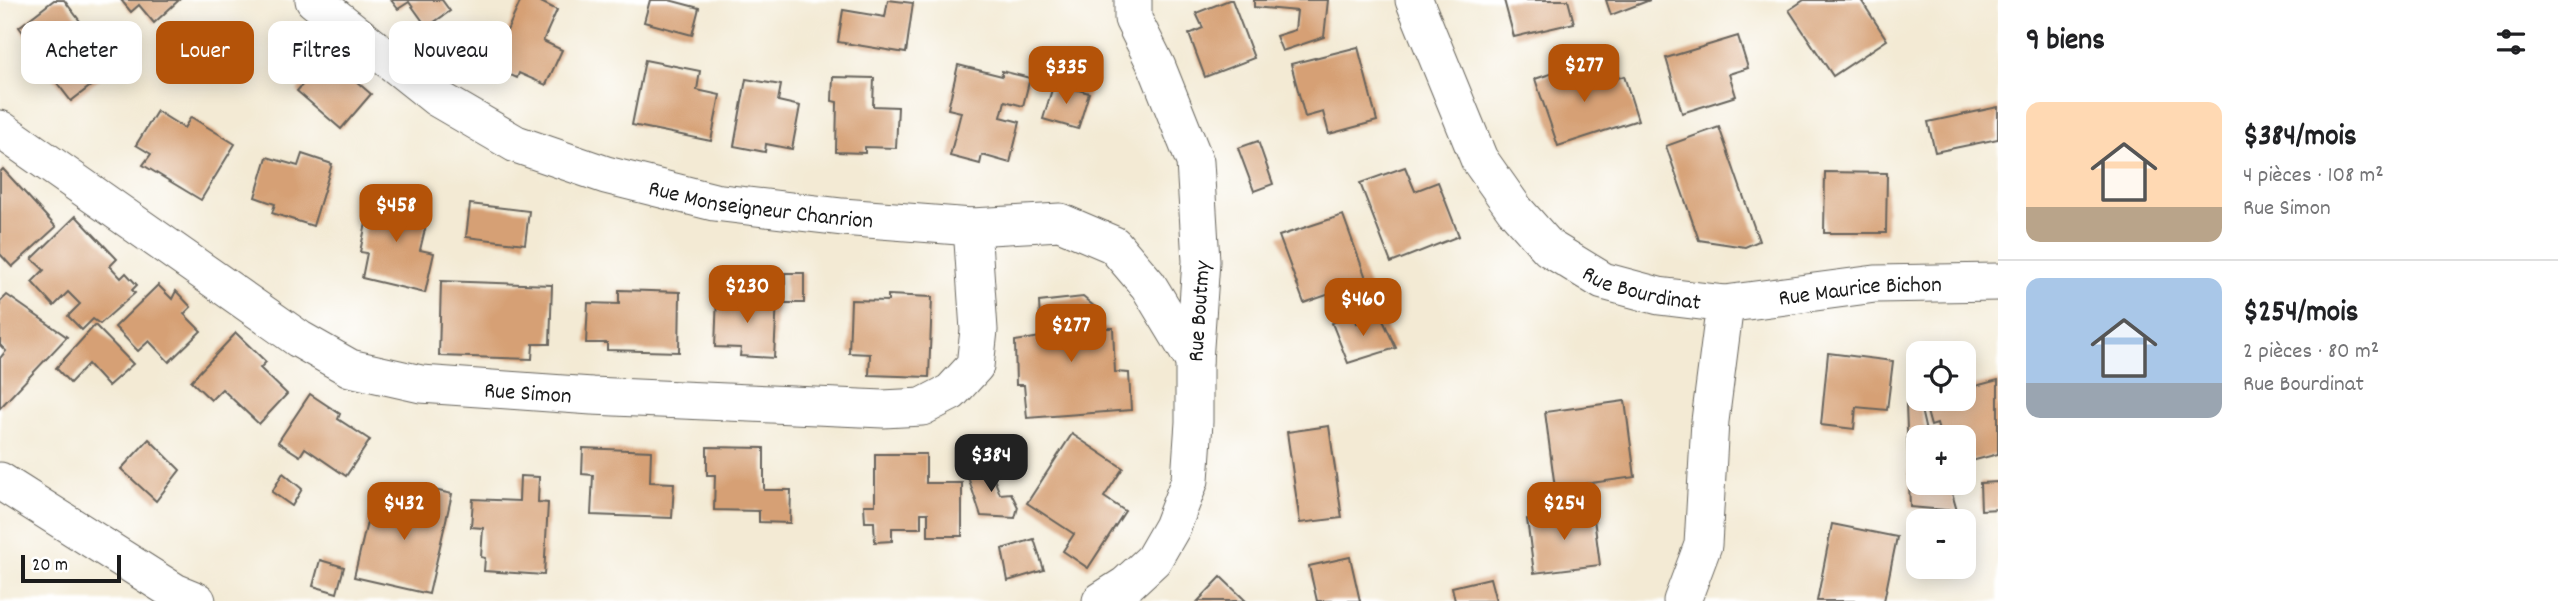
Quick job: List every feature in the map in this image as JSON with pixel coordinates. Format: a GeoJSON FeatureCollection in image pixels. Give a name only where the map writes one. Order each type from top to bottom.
{"type":"FeatureCollection","features":[{"type":"Feature","properties":{"kind":"street","name":"Rue Monseigneur Chanrion"},"geometry":{"type":"LineString","coordinates":[[314,0],[437,98],[516,144],[606,175],[715,202],[842,217],[972,227],[1060,222],[1114,246],[1148,285],[1195,361]]}},
{"type":"Feature","properties":{"kind":"street","name":"Rue Boutmy"},"geometry":{"type":"LineString","coordinates":[[1101,601],[1126,585],[1153,560],[1171,527],[1190,480],[1201,261],[1195,162],[1157,67],[1133,19],[1133,0]]}},
{"type":"Feature","properties":{"kind":"street","name":"Rue Bourdinat"},"geometry":{"type":"LineString","coordinates":[[1414,0],[1479,159],[1515,210],[1549,248],[1603,281],[1659,296],[1725,304],[1710,421],[1703,545],[1682,601]]}},
{"type":"Feature","properties":{"kind":"street","name":"Rue Simon"},"geometry":{"type":"LineString","coordinates":[[0,129],[299,339],[350,368],[421,384],[605,397],[883,409],[922,407],[951,392],[975,366],[979,330],[972,227]]}},
{"type":"Feature","properties":{"kind":"street","name":"Rue Maurice Bichon"},"geometry":{"type":"LineString","coordinates":[[1725,304],[1875,284],[1998,282]]}},
{"type":"Feature","properties":{"kind":"street"},"geometry":{"type":"LineString","coordinates":[[0,481],[175,592],[197,601]]}},
{"type":"Feature","properties":{"kind":"building"},"geometry":{"type":"Polygon","coordinates":[[[54,0],[64,0],[80,21],[27,21],[54,0]]]}},
{"type":"Feature","properties":{"kind":"building"},"geometry":{"type":"Polygon","coordinates":[[[121,0],[179,0],[154,23],[139,5],[131,12],[121,0]]]}},
{"type":"Feature","properties":{"kind":"building"},"geometry":{"type":"Polygon","coordinates":[[[391,0],[442,0],[450,11],[436,21],[423,21],[409,2],[398,9],[391,0]]]}},
{"type":"Feature","properties":{"kind":"building"},"geometry":{"type":"Polygon","coordinates":[[[521,0],[537,0],[557,10],[543,41],[562,50],[546,85],[519,73],[517,78],[512,76],[511,21],[521,0]]]}},
{"type":"Feature","properties":{"kind":"building"},"geometry":{"type":"Polygon","coordinates":[[[650,0],[669,0],[699,8],[692,35],[644,22],[650,0]]]}},
{"type":"Feature","properties":{"kind":"building"},"geometry":{"type":"Polygon","coordinates":[[[888,0],[913,3],[906,53],[838,42],[843,10],[885,17],[888,0]]]}},
{"type":"Feature","properties":{"kind":"building"},"geometry":{"type":"Polygon","coordinates":[[[1232,0],[1254,58],[1205,77],[1189,34],[1203,28],[1196,13],[1232,0]]]}},
{"type":"Feature","properties":{"kind":"building"},"geometry":{"type":"Polygon","coordinates":[[[1254,0],[1328,0],[1324,37],[1282,51],[1276,36],[1295,30],[1297,11],[1254,7],[1254,0]]]}},
{"type":"Feature","properties":{"kind":"building"},"geometry":{"type":"Polygon","coordinates":[[[1504,0],[1568,0],[1574,23],[1514,37],[1504,0]]]}},
{"type":"Feature","properties":{"kind":"building"},"geometry":{"type":"Polygon","coordinates":[[[1606,0],[1650,0],[1611,15],[1606,0]]]}},
{"type":"Feature","properties":{"kind":"building"},"geometry":{"type":"Polygon","coordinates":[[[1804,0],[1861,0],[1887,40],[1833,76],[1789,10],[1804,0]]]}},
{"type":"Feature","properties":{"kind":"building"},"geometry":{"type":"Polygon","coordinates":[[[1738,36],[1748,68],[1729,74],[1736,96],[1682,113],[1666,58],[1738,36]]]}},
{"type":"Feature","properties":{"kind":"building"},"geometry":{"type":"Polygon","coordinates":[[[1358,47],[1377,121],[1329,134],[1323,112],[1305,117],[1291,64],[1358,47]]]}},
{"type":"Feature","properties":{"kind":"building"},"geometry":{"type":"Polygon","coordinates":[[[645,60],[700,71],[697,90],[720,95],[711,141],[632,125],[645,60]]]}},
{"type":"Feature","properties":{"kind":"building"},"geometry":{"type":"Polygon","coordinates":[[[1587,62],[1595,85],[1624,76],[1638,120],[1558,146],[1535,79],[1587,62]]]}},
{"type":"Feature","properties":{"kind":"building"},"geometry":{"type":"Polygon","coordinates":[[[958,65],[1002,76],[1002,71],[1030,78],[1023,106],[1005,101],[1001,117],[1020,122],[1010,163],[982,155],[980,164],[950,156],[961,112],[948,109],[958,65]]]}},
{"type":"Feature","properties":{"kind":"building"},"geometry":{"type":"Polygon","coordinates":[[[833,77],[874,78],[873,106],[898,107],[896,148],[865,147],[865,153],[836,152],[837,102],[832,101],[833,77]]]}},
{"type":"Feature","properties":{"kind":"building"},"geometry":{"type":"Polygon","coordinates":[[[746,79],[781,85],[778,101],[800,106],[792,149],[766,144],[765,152],[734,146],[746,79]]]}},
{"type":"Feature","properties":{"kind":"building"},"geometry":{"type":"Polygon","coordinates":[[[1054,83],[1089,93],[1078,129],[1043,119],[1054,83]]]}},
{"type":"Feature","properties":{"kind":"building"},"geometry":{"type":"Polygon","coordinates":[[[58,84],[93,84],[71,101],[58,84]]]}},
{"type":"Feature","properties":{"kind":"building"},"geometry":{"type":"Polygon","coordinates":[[[303,84],[359,84],[371,94],[341,129],[297,91],[303,84]]]}},
{"type":"Feature","properties":{"kind":"building"},"geometry":{"type":"Polygon","coordinates":[[[1998,107],[1998,139],[1935,152],[1928,122],[1998,107]]]}},
{"type":"Feature","properties":{"kind":"building"},"geometry":{"type":"Polygon","coordinates":[[[157,111],[184,128],[191,117],[235,144],[201,200],[143,165],[151,154],[136,145],[157,111]]]}},
{"type":"Feature","properties":{"kind":"building"},"geometry":{"type":"Polygon","coordinates":[[[1719,127],[1759,241],[1745,247],[1699,240],[1666,146],[1719,127]]]}},
{"type":"Feature","properties":{"kind":"building"},"geometry":{"type":"Polygon","coordinates":[[[1258,141],[1273,184],[1254,191],[1238,148],[1258,141]]]}},
{"type":"Feature","properties":{"kind":"building"},"geometry":{"type":"Polygon","coordinates":[[[302,154],[332,164],[313,226],[272,213],[275,204],[255,197],[267,157],[298,166],[302,154]]]}},
{"type":"Feature","properties":{"kind":"building"},"geometry":{"type":"Polygon","coordinates":[[[1405,167],[1415,191],[1438,182],[1459,236],[1391,263],[1360,183],[1405,167]]]}},
{"type":"Feature","properties":{"kind":"building"},"geometry":{"type":"Polygon","coordinates":[[[3,169],[56,227],[12,267],[0,254],[0,172],[3,169]]]}},
{"type":"Feature","properties":{"kind":"building"},"geometry":{"type":"Polygon","coordinates":[[[1825,172],[1887,173],[1886,233],[1824,233],[1825,172]]]}},
{"type":"Feature","properties":{"kind":"building"},"geometry":{"type":"Polygon","coordinates":[[[372,194],[430,208],[420,250],[434,253],[425,293],[362,278],[367,253],[360,252],[372,194]]]}},
{"type":"Feature","properties":{"kind":"building"},"geometry":{"type":"Polygon","coordinates":[[[470,204],[529,211],[525,244],[466,237],[470,204]]]}},
{"type":"Feature","properties":{"kind":"building"},"geometry":{"type":"Polygon","coordinates":[[[1343,215],[1374,300],[1345,310],[1341,290],[1304,303],[1279,236],[1343,215]]]}},
{"type":"Feature","properties":{"kind":"building"},"geometry":{"type":"Polygon","coordinates":[[[76,216],[117,259],[110,266],[121,278],[126,273],[137,285],[132,290],[135,293],[100,324],[93,319],[82,330],[68,316],[80,304],[68,292],[54,306],[32,282],[44,270],[32,259],[76,216]]]}},
{"type":"Feature","properties":{"kind":"building"},"geometry":{"type":"Polygon","coordinates":[[[785,273],[804,273],[804,303],[785,303],[785,273]]]}},
{"type":"Feature","properties":{"kind":"building"},"geometry":{"type":"Polygon","coordinates":[[[441,281],[552,285],[550,344],[533,344],[532,359],[439,356],[441,281]]]}},
{"type":"Feature","properties":{"kind":"building"},"geometry":{"type":"Polygon","coordinates":[[[158,285],[172,299],[176,291],[191,307],[184,314],[201,331],[169,362],[149,341],[138,351],[115,327],[158,285]]]}},
{"type":"Feature","properties":{"kind":"building"},"geometry":{"type":"Polygon","coordinates":[[[619,290],[680,292],[679,352],[607,350],[607,343],[586,343],[588,303],[619,304],[619,290]]]}},
{"type":"Feature","properties":{"kind":"building"},"geometry":{"type":"Polygon","coordinates":[[[7,295],[67,337],[0,408],[0,358],[6,351],[0,345],[0,302],[7,295]]]}},
{"type":"Feature","properties":{"kind":"building"},"geometry":{"type":"Polygon","coordinates":[[[888,295],[932,297],[929,377],[869,375],[870,354],[849,353],[851,300],[888,301],[888,295]]]}},
{"type":"Feature","properties":{"kind":"building"},"geometry":{"type":"Polygon","coordinates":[[[717,296],[777,299],[774,358],[740,356],[741,348],[715,347],[717,296]]]}},
{"type":"Feature","properties":{"kind":"building"},"geometry":{"type":"Polygon","coordinates":[[[1083,297],[1095,307],[1099,328],[1113,328],[1115,372],[1129,373],[1131,410],[1027,418],[1024,385],[1016,385],[1015,341],[1041,337],[1039,302],[1083,297]]]}},
{"type":"Feature","properties":{"kind":"building"},"geometry":{"type":"Polygon","coordinates":[[[1354,314],[1357,323],[1381,316],[1396,348],[1348,363],[1332,323],[1354,314]]]}},
{"type":"Feature","properties":{"kind":"building"},"geometry":{"type":"Polygon","coordinates":[[[95,325],[133,364],[108,386],[88,364],[70,383],[56,368],[95,325]]]}},
{"type":"Feature","properties":{"kind":"building"},"geometry":{"type":"Polygon","coordinates":[[[236,333],[266,362],[260,368],[287,394],[259,424],[222,389],[211,400],[191,381],[236,333]]]}},
{"type":"Feature","properties":{"kind":"building"},"geometry":{"type":"Polygon","coordinates":[[[1828,353],[1893,361],[1887,410],[1856,407],[1854,429],[1821,425],[1828,353]]]}},
{"type":"Feature","properties":{"kind":"building"},"geometry":{"type":"Polygon","coordinates":[[[1998,380],[1998,454],[1976,460],[1976,425],[1931,425],[1927,411],[1976,411],[1976,386],[1998,380]]]}},
{"type":"Feature","properties":{"kind":"building"},"geometry":{"type":"Polygon","coordinates":[[[310,394],[340,414],[338,419],[370,440],[346,476],[305,448],[300,456],[278,442],[310,394]]]}},
{"type":"Feature","properties":{"kind":"building"},"geometry":{"type":"Polygon","coordinates":[[[1625,401],[1635,477],[1555,488],[1545,412],[1625,401]]]}},
{"type":"Feature","properties":{"kind":"building"},"geometry":{"type":"Polygon","coordinates":[[[1906,411],[1921,411],[1924,425],[1907,425],[1906,411]]]}},
{"type":"Feature","properties":{"kind":"building"},"geometry":{"type":"Polygon","coordinates":[[[1329,426],[1342,518],[1300,523],[1287,432],[1329,426]]]}},
{"type":"Feature","properties":{"kind":"building"},"geometry":{"type":"Polygon","coordinates":[[[1072,434],[1123,468],[1104,497],[1125,511],[1088,568],[1063,551],[1074,534],[1027,503],[1072,434]]]}},
{"type":"Feature","properties":{"kind":"building"},"geometry":{"type":"Polygon","coordinates":[[[149,439],[180,470],[156,501],[121,469],[149,439]]]}},
{"type":"Feature","properties":{"kind":"building"},"geometry":{"type":"Polygon","coordinates":[[[707,447],[764,448],[764,490],[791,490],[790,523],[759,522],[759,511],[714,510],[715,475],[707,475],[707,447]]]}},
{"type":"Feature","properties":{"kind":"building"},"geometry":{"type":"Polygon","coordinates":[[[583,448],[651,451],[650,482],[674,483],[672,518],[591,515],[593,475],[582,474],[583,448]]]}},
{"type":"Feature","properties":{"kind":"building"},"geometry":{"type":"Polygon","coordinates":[[[875,454],[926,454],[926,483],[962,483],[962,536],[928,536],[928,513],[921,513],[921,528],[892,528],[892,541],[875,542],[874,522],[865,522],[864,505],[875,505],[875,454]]]}},
{"type":"Feature","properties":{"kind":"building"},"geometry":{"type":"Polygon","coordinates":[[[975,463],[989,466],[1000,494],[1011,493],[1018,507],[1015,518],[981,516],[968,477],[975,463]]]}},
{"type":"Feature","properties":{"kind":"building"},"geometry":{"type":"Polygon","coordinates":[[[283,473],[302,489],[292,506],[272,492],[283,473]]]}},
{"type":"Feature","properties":{"kind":"building"},"geometry":{"type":"Polygon","coordinates":[[[520,476],[539,477],[538,502],[548,503],[544,575],[484,571],[485,558],[481,557],[483,528],[471,527],[473,499],[519,501],[520,476]]]}},
{"type":"Feature","properties":{"kind":"building"},"geometry":{"type":"Polygon","coordinates":[[[1998,482],[1998,509],[1981,510],[1980,483],[1998,482]]]}},
{"type":"Feature","properties":{"kind":"building"},"geometry":{"type":"Polygon","coordinates":[[[425,488],[452,494],[429,594],[354,577],[373,497],[420,508],[425,488]]]}},
{"type":"Feature","properties":{"kind":"building"},"geometry":{"type":"Polygon","coordinates":[[[1910,495],[1952,495],[1956,509],[1934,509],[1910,507],[1910,495]]]}},
{"type":"Feature","properties":{"kind":"building"},"geometry":{"type":"Polygon","coordinates":[[[1593,511],[1600,565],[1534,573],[1527,519],[1593,511]]]}},
{"type":"Feature","properties":{"kind":"building"},"geometry":{"type":"Polygon","coordinates":[[[1832,524],[1897,537],[1884,601],[1817,601],[1832,524]]]}},
{"type":"Feature","properties":{"kind":"building"},"geometry":{"type":"Polygon","coordinates":[[[1034,539],[1044,570],[1008,581],[1002,549],[1034,539]]]}},
{"type":"Feature","properties":{"kind":"building"},"geometry":{"type":"Polygon","coordinates":[[[1350,557],[1360,601],[1317,601],[1309,566],[1350,557]]]}},
{"type":"Feature","properties":{"kind":"building"},"geometry":{"type":"Polygon","coordinates":[[[320,560],[344,567],[337,593],[313,586],[320,560]]]}},
{"type":"Feature","properties":{"kind":"building"},"geometry":{"type":"Polygon","coordinates":[[[1221,577],[1246,601],[1198,601],[1221,577]]]}},
{"type":"Feature","properties":{"kind":"building"},"geometry":{"type":"Polygon","coordinates":[[[1490,578],[1496,601],[1455,601],[1452,587],[1490,578]]]}}]}
